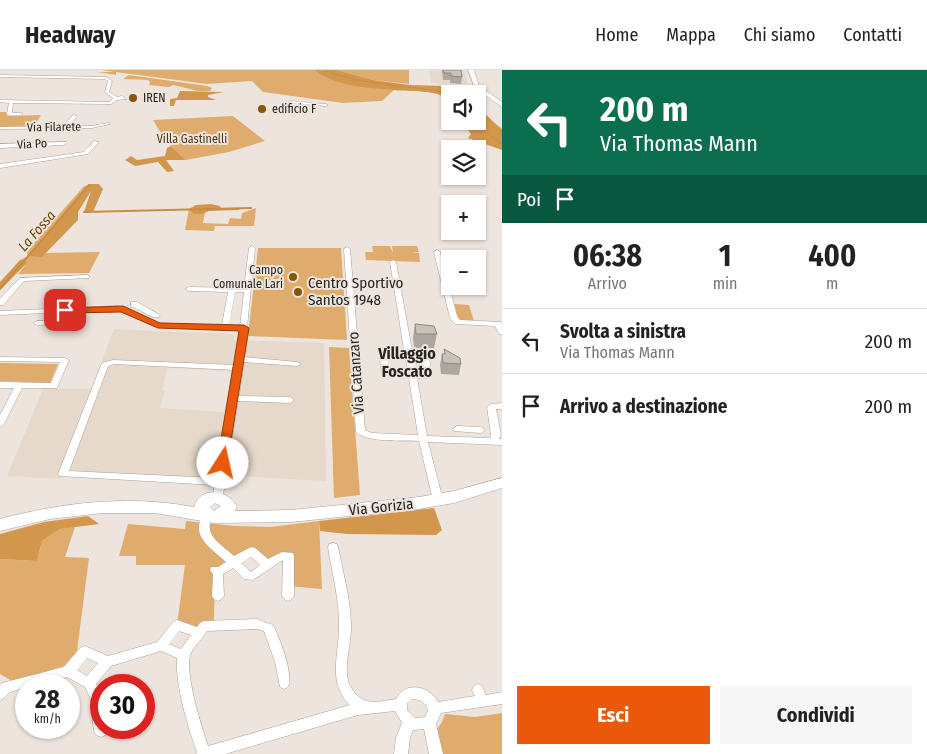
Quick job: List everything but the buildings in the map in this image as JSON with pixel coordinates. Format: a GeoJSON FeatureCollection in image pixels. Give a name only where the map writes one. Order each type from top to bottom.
{"type":"FeatureCollection","features":[{"type":"Feature","properties":{"kind":"main road","name":"Via Gorizia"},"geometry":{"type":"LineString","coordinates":[[0,526],[57,512],[86,508],[170,509],[215,504],[258,517],[312,515],[438,500],[502,482]]}},
{"type":"Feature","properties":{"kind":"street"},"geometry":{"type":"LineString","coordinates":[[471,70],[477,87],[502,105]]}},
{"type":"Feature","properties":{"kind":"street"},"geometry":{"type":"LineString","coordinates":[[0,76],[106,78],[110,81],[107,92],[116,99],[111,102],[0,101]]}},
{"type":"Feature","properties":{"kind":"street"},"geometry":{"type":"LineString","coordinates":[[11,102],[9,114],[21,114]]}},
{"type":"Feature","properties":{"kind":"street"},"geometry":{"type":"LineString","coordinates":[[290,102],[326,105]]}},
{"type":"Feature","properties":{"kind":"street"},"geometry":{"type":"LineString","coordinates":[[65,127],[75,116]]}},
{"type":"Feature","properties":{"kind":"street","name":"Via Filarete"},"geometry":{"type":"LineString","coordinates":[[0,128],[92,127],[108,124]]}},
{"type":"Feature","properties":{"kind":"street"},"geometry":{"type":"LineString","coordinates":[[0,166],[86,153],[96,142]]}},
{"type":"Feature","properties":{"kind":"street","name":"Via Po"},"geometry":{"type":"LineString","coordinates":[[0,146],[64,143]]}},
{"type":"Feature","properties":{"kind":"street"},"geometry":{"type":"LineString","coordinates":[[252,248],[240,364],[215,504],[203,525],[204,535],[248,576],[253,576],[282,556],[289,556],[288,596]]}},
{"type":"Feature","properties":{"kind":"street","name":"Via Catanzaro"},"geometry":{"type":"LineString","coordinates":[[347,249],[359,429],[365,435],[371,436],[424,439]]}},
{"type":"Feature","properties":{"kind":"street"},"geometry":{"type":"LineString","coordinates":[[437,252],[453,316],[458,322],[498,324],[502,332]]}},
{"type":"Feature","properties":{"kind":"street"},"geometry":{"type":"LineString","coordinates":[[392,262],[424,439],[438,500]]}},
{"type":"Feature","properties":{"kind":"street"},"geometry":{"type":"LineString","coordinates":[[0,303],[22,279],[87,277]]}},
{"type":"Feature","properties":{"kind":"street"},"geometry":{"type":"LineString","coordinates":[[189,289],[248,290]]}},
{"type":"Feature","properties":{"kind":"street"},"geometry":{"type":"LineString","coordinates":[[225,328],[232,289]]}},
{"type":"Feature","properties":{"kind":"street"},"geometry":{"type":"LineString","coordinates":[[134,304],[156,315]]}},
{"type":"Feature","properties":{"kind":"street"},"geometry":{"type":"LineString","coordinates":[[0,313],[117,308],[158,326],[244,328]]}},
{"type":"Feature","properties":{"kind":"street"},"geometry":{"type":"LineString","coordinates":[[137,316],[146,310]]}},
{"type":"Feature","properties":{"kind":"street"},"geometry":{"type":"LineString","coordinates":[[37,323],[50,323],[49,311]]}},
{"type":"Feature","properties":{"kind":"street"},"geometry":{"type":"LineString","coordinates":[[383,352],[424,352],[428,376],[412,375],[386,375],[383,352]]}},
{"type":"Feature","properties":{"kind":"street"},"geometry":{"type":"LineString","coordinates":[[0,358],[65,360],[54,386],[0,385]]}},
{"type":"Feature","properties":{"kind":"street"},"geometry":{"type":"LineString","coordinates":[[215,504],[63,474],[105,365],[113,362],[297,364]]}},
{"type":"Feature","properties":{"kind":"street"},"geometry":{"type":"LineString","coordinates":[[0,424],[19,386]]}},
{"type":"Feature","properties":{"kind":"street"},"geometry":{"type":"LineString","coordinates":[[234,398],[290,400]]}},
{"type":"Feature","properties":{"kind":"street"},"geometry":{"type":"LineString","coordinates":[[424,439],[497,442],[490,407],[502,406]]}},
{"type":"Feature","properties":{"kind":"street"},"geometry":{"type":"LineString","coordinates":[[469,441],[461,429],[481,430]]}},
{"type":"Feature","properties":{"kind":"street"},"geometry":{"type":"LineString","coordinates":[[333,547],[345,625],[340,670],[348,693],[355,704],[364,708]]}},
{"type":"Feature","properties":{"kind":"street"},"geometry":{"type":"LineString","coordinates":[[218,596],[217,571],[250,551],[268,565]]}},
{"type":"Feature","properties":{"kind":"street"},"geometry":{"type":"LineString","coordinates":[[284,683],[281,662],[269,628],[257,624],[204,626],[183,655],[183,670],[196,731],[204,754],[364,708],[399,705]]}},
{"type":"Feature","properties":{"kind":"street"},"geometry":{"type":"LineString","coordinates":[[68,671],[89,683],[107,662],[161,646],[177,625],[200,634]]}},
{"type":"Feature","properties":{"kind":"street"},"geometry":{"type":"LineString","coordinates":[[161,646],[183,655]]}},
{"type":"Feature","properties":{"kind":"street"},"geometry":{"type":"LineString","coordinates":[[2,688],[68,671],[85,651],[107,662]]}},
{"type":"Feature","properties":{"kind":"street"},"geometry":{"type":"LineString","coordinates":[[416,692],[428,698],[435,708],[434,716],[429,723],[420,725],[410,722],[401,713],[399,705],[405,696],[416,692]]}},
{"type":"Feature","properties":{"kind":"street"},"geometry":{"type":"LineString","coordinates":[[435,708],[481,695],[502,698]]}},
{"type":"Feature","properties":{"kind":"street"},"geometry":{"type":"LineString","coordinates":[[401,754],[403,738],[410,722]]}},
{"type":"Feature","properties":{"kind":"street"},"geometry":{"type":"LineString","coordinates":[[429,723],[436,754]]}},
{"type":"Feature","properties":{"kind":"shaded area"},"geometry":{"type":"Polygon","coordinates":[[[314,70],[337,70],[373,80],[410,85],[441,86],[441,95],[362,87],[331,80],[314,70]]]}},
{"type":"Feature","properties":{"kind":"shaded area"},"geometry":{"type":"Polygon","coordinates":[[[429,70],[464,70],[468,84],[431,83],[429,70]]]}},
{"type":"Feature","properties":{"kind":"shaded area"},"geometry":{"type":"Polygon","coordinates":[[[180,91],[224,92],[208,95],[208,97],[216,100],[176,100],[174,106],[170,106],[170,99],[177,98],[180,91]]]}},
{"type":"Feature","properties":{"kind":"shaded area"},"geometry":{"type":"Polygon","coordinates":[[[486,114],[502,129],[502,150],[486,144],[486,140],[468,138],[471,134],[468,130],[486,130],[486,114]]]}},
{"type":"Feature","properties":{"kind":"shaded area"},"geometry":{"type":"Polygon","coordinates":[[[171,146],[186,160],[166,160],[174,171],[167,172],[158,162],[135,166],[125,160],[131,156],[137,160],[165,156],[167,148],[171,146]]]}},
{"type":"Feature","properties":{"kind":"shaded area"},"geometry":{"type":"Polygon","coordinates":[[[90,184],[99,184],[103,189],[93,212],[84,212],[91,191],[78,212],[78,220],[42,257],[29,256],[90,184]]]}},
{"type":"Feature","properties":{"kind":"shaded area"},"geometry":{"type":"Polygon","coordinates":[[[211,204],[220,206],[221,209],[243,208],[238,210],[209,211],[202,214],[193,214],[189,209],[196,205],[211,204]]]}},
{"type":"Feature","properties":{"kind":"shaded area"},"geometry":{"type":"Polygon","coordinates":[[[20,260],[25,260],[27,263],[0,290],[0,282],[20,260]]]}},
{"type":"Feature","properties":{"kind":"shaded area"},"geometry":{"type":"Polygon","coordinates":[[[114,329],[234,334],[234,340],[324,343],[326,481],[221,475],[190,480],[63,474],[60,479],[7,476],[43,389],[91,389],[114,329]],[[167,368],[162,391],[165,391],[160,408],[224,412],[232,375],[229,371],[167,368]]]}},
{"type":"Feature","properties":{"kind":"shaded area"},"geometry":{"type":"Polygon","coordinates":[[[434,508],[442,530],[436,535],[347,534],[320,531],[319,521],[434,508]]]}},
{"type":"Feature","properties":{"kind":"shaded area"},"geometry":{"type":"Polygon","coordinates":[[[88,516],[99,524],[60,529],[42,541],[37,561],[0,559],[0,534],[44,522],[88,516]]]}},
{"type":"Feature","properties":{"kind":"green space"},"geometry":{"type":"Polygon","coordinates":[[[101,70],[314,70],[331,79],[342,82],[394,90],[382,101],[343,103],[263,92],[252,81],[207,84],[116,72],[116,75],[98,72],[114,72],[101,70]]]}},
{"type":"Feature","properties":{"kind":"green space"},"geometry":{"type":"Polygon","coordinates":[[[337,70],[409,70],[409,84],[373,80],[337,70]]]}},
{"type":"Feature","properties":{"kind":"green space"},"geometry":{"type":"Polygon","coordinates":[[[129,75],[212,88],[210,91],[198,91],[173,85],[169,87],[149,85],[150,82],[148,80],[123,79],[129,75]]]}},
{"type":"Feature","properties":{"kind":"green space"},"geometry":{"type":"Polygon","coordinates":[[[0,112],[6,112],[7,116],[41,115],[34,126],[0,127],[0,112]]]}},
{"type":"Feature","properties":{"kind":"green space","name":"Villa Gastinelli"},"geometry":{"type":"Polygon","coordinates":[[[233,116],[265,141],[229,152],[186,160],[165,140],[153,120],[233,116]]]}},
{"type":"Feature","properties":{"kind":"green space"},"geometry":{"type":"Polygon","coordinates":[[[89,185],[42,257],[45,253],[100,252],[89,273],[18,274],[27,263],[25,260],[20,260],[28,256],[26,252],[84,186],[89,185]]]}},
{"type":"Feature","properties":{"kind":"green space"},"geometry":{"type":"Polygon","coordinates":[[[256,208],[254,226],[215,226],[214,231],[185,230],[189,209],[193,214],[205,213],[203,223],[228,224],[230,218],[241,219],[242,213],[256,208]]]}},
{"type":"Feature","properties":{"kind":"green space"},"geometry":{"type":"Polygon","coordinates":[[[372,246],[390,246],[393,253],[392,246],[417,246],[419,252],[412,253],[419,253],[420,262],[366,260],[365,252],[373,252],[372,246]]]}},
{"type":"Feature","properties":{"kind":"green space","name":"Centro Sportivo Santos 1948"},"geometry":{"type":"Polygon","coordinates":[[[258,248],[341,248],[347,340],[248,336],[258,248]]]}},
{"type":"Feature","properties":{"kind":"green space"},"geometry":{"type":"Polygon","coordinates":[[[454,304],[469,305],[474,321],[459,320],[454,304]]]}},
{"type":"Feature","properties":{"kind":"green space"},"geometry":{"type":"Polygon","coordinates":[[[329,347],[349,348],[360,495],[334,498],[329,347]]]}},
{"type":"Feature","properties":{"kind":"green space"},"geometry":{"type":"Polygon","coordinates":[[[0,363],[58,364],[50,383],[0,381],[0,363]]]}},
{"type":"Feature","properties":{"kind":"green space"},"geometry":{"type":"Polygon","coordinates":[[[186,521],[235,526],[271,527],[319,521],[322,589],[288,586],[289,556],[268,565],[250,551],[215,570],[214,621],[200,633],[177,625],[185,565],[136,565],[136,556],[119,556],[128,524],[185,529],[186,521]]]}},
{"type":"Feature","properties":{"kind":"green space"},"geometry":{"type":"Polygon","coordinates":[[[75,527],[65,557],[89,558],[77,651],[64,666],[36,674],[15,674],[15,680],[12,681],[0,674],[0,559],[37,561],[42,541],[60,529],[75,527]]]}},
{"type":"Feature","properties":{"kind":"green space"},"geometry":{"type":"Polygon","coordinates":[[[502,713],[502,754],[441,754],[437,729],[445,714],[475,717],[502,713]]]}},
{"type":"Feature","properties":{"kind":"waterway"},"geometry":{"type":"LineString","coordinates":[[324,70],[355,80],[441,92]]}},
{"type":"Feature","properties":{"kind":"waterway"},"geometry":{"type":"LineString","coordinates":[[483,130],[502,144]]}},
{"type":"Feature","properties":{"kind":"waterway","name":"La Fossa"},"geometry":{"type":"LineString","coordinates":[[0,289],[89,185]]}},
{"type":"Feature","properties":{"kind":"waterway"},"geometry":{"type":"LineString","coordinates":[[84,212],[251,208]]}},
{"type":"Feature","properties":{"kind":"place","name":"IREN"},"geometry":{"type":"Point","coordinates":[133,98]}},
{"type":"Feature","properties":{"kind":"place","name":"edificio F"},"geometry":{"type":"Point","coordinates":[262,109]}},
{"type":"Feature","properties":{"kind":"place","name":"Campo Comunale Lari"},"geometry":{"type":"Point","coordinates":[293,277]}},
{"type":"Feature","properties":{"kind":"place","name":"Centro Sportivo Santos 1948"},"geometry":{"type":"Point","coordinates":[298,292]}},
{"type":"Feature","properties":{"kind":"district","name":"Villaggio Foscato"},"geometry":{"type":"Point","coordinates":[407,362]}},
{"type":"Feature","properties":{"kind":"route"},"geometry":{"type":"LineString","coordinates":[[65,310],[117,308],[158,326],[244,328],[223,463]]}}]}
